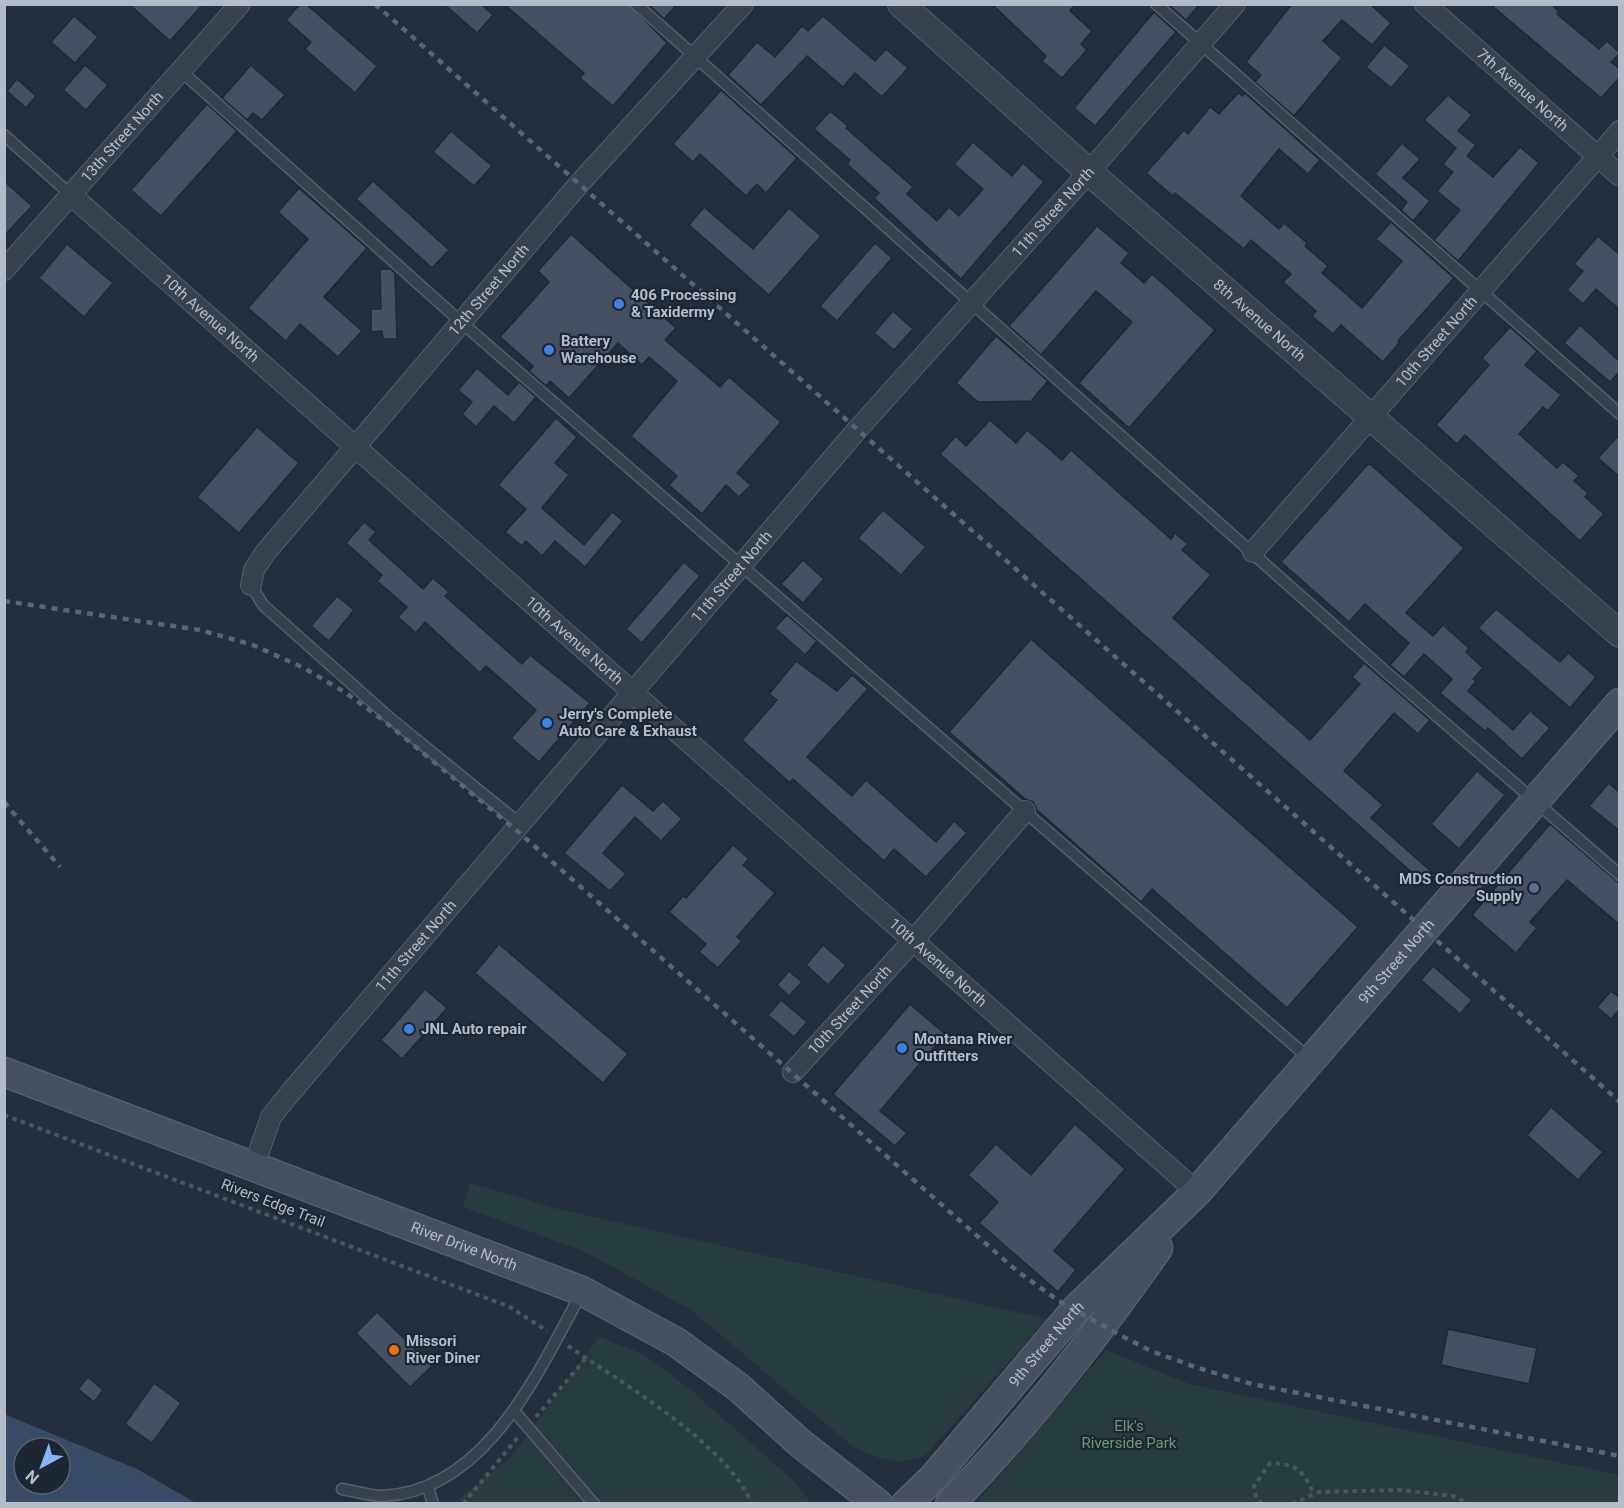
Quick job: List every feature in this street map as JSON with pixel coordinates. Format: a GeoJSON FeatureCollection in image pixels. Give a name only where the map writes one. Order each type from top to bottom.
{"type":"FeatureCollection","features":[{"type":"Feature","properties":{"kind":"main road","name":"9th Street North"},"geometry":{"type":"LineString","coordinates":[[906,1503],[933,1478],[1076,1310],[1197,1192],[1620,703]]}},
{"type":"Feature","properties":{"kind":"main road","name":"River Drive North"},"geometry":{"type":"LineString","coordinates":[[4,1072],[582,1291],[676,1342],[738,1387],[800,1443],[878,1503]]}},
{"type":"Feature","properties":{"kind":"main road","name":"9th Street North"},"geometry":{"type":"LineString","coordinates":[[950,1503],[985,1468],[1104,1326],[1197,1192]]}},
{"type":"Feature","properties":{"kind":"street","name":"13th Street North"},"geometry":{"type":"LineString","coordinates":[[4,270],[240,4]]}},
{"type":"Feature","properties":{"kind":"street","name":"12th Street North"},"geometry":{"type":"LineString","coordinates":[[251,585],[254,570],[265,553],[354,446],[579,184],[743,4]]}},
{"type":"Feature","properties":{"kind":"street","name":"8th Avenue North"},"geometry":{"type":"LineString","coordinates":[[901,4],[1089,172],[1620,634]]}},
{"type":"Feature","properties":{"kind":"street","name":"11th Street North"},"geometry":{"type":"LineString","coordinates":[[254,1166],[271,1117],[741,564],[1235,4]]}},
{"type":"Feature","properties":{"kind":"street","name":"7th Avenue North"},"geometry":{"type":"LineString","coordinates":[[1425,4],[1620,176]]}},
{"type":"Feature","properties":{"kind":"street","name":"10th Street North"},"geometry":{"type":"LineString","coordinates":[[1253,552],[1620,131]]}},
{"type":"Feature","properties":{"kind":"street","name":"10th Avenue North"},"geometry":{"type":"LineString","coordinates":[[71,195],[1197,1192]]}},
{"type":"Feature","properties":{"kind":"street","name":"10th Street North"},"geometry":{"type":"LineString","coordinates":[[793,1072],[912,942],[1025,811]]}},
{"type":"Feature","properties":{"kind":"lane"},"geometry":{"type":"LineString","coordinates":[[636,4],[1620,875]]}},
{"type":"Feature","properties":{"kind":"lane"},"geometry":{"type":"LineString","coordinates":[[1156,4],[1620,414]]}},
{"type":"Feature","properties":{"kind":"lane"},"geometry":{"type":"LineString","coordinates":[[181,71],[461,322],[1312,1060]]}},
{"type":"Feature","properties":{"kind":"lane","name":"10th Avenue North"},"geometry":{"type":"LineString","coordinates":[[4,135],[71,195]]}},
{"type":"Feature","properties":{"kind":"lane"},"geometry":{"type":"LineString","coordinates":[[251,585],[263,605],[271,613],[391,719],[520,824]]}},
{"type":"Feature","properties":{"kind":"lane"},"geometry":{"type":"LineString","coordinates":[[342,1489],[382,1496],[428,1487],[454,1472],[492,1439],[514,1411],[582,1291]]}},
{"type":"Feature","properties":{"kind":"lane"},"geometry":{"type":"LineString","coordinates":[[514,1411],[594,1503]]}},
{"type":"Feature","properties":{"kind":"lane"},"geometry":{"type":"LineString","coordinates":[[428,1487],[433,1503]]}},
{"type":"Feature","properties":{"kind":"path","name":"Rivers Edge Trail"},"geometry":{"type":"LineString","coordinates":[[4,1115],[477,1294],[510,1307],[530,1320]]}},
{"type":"Feature","properties":{"kind":"path"},"geometry":{"type":"LineString","coordinates":[[580,1354],[705,1442],[728,1467],[752,1503]]}},
{"type":"Feature","properties":{"kind":"path"},"geometry":{"type":"LineString","coordinates":[[1262,1503],[1256,1498],[1254,1486],[1270,1463],[1286,1463],[1302,1472],[1314,1494]]}},
{"type":"Feature","properties":{"kind":"path"},"geometry":{"type":"LineString","coordinates":[[1292,1503],[1319,1492],[1399,1490],[1453,1496],[1470,1503]]}},
{"type":"Feature","properties":{"kind":"green space"},"geometry":{"type":"Polygon","coordinates":[[[470,1183],[558,1209],[1047,1319],[925,1456],[905,1461],[887,1460],[852,1446],[690,1309],[583,1251],[463,1207],[470,1183]]]}},
{"type":"Feature","properties":{"kind":"green space"},"geometry":{"type":"Polygon","coordinates":[[[599,1337],[643,1354],[691,1390],[796,1483],[811,1503],[452,1504],[511,1457],[599,1337]]]}},
{"type":"Feature","properties":{"kind":"green space","name":"Elk's Riverside Park"},"geometry":{"type":"Polygon","coordinates":[[[1106,1350],[1189,1384],[1619,1475],[1619,1503],[976,1503],[1106,1350]]]}},
{"type":"Feature","properties":{"kind":"water"},"geometry":{"type":"Polygon","coordinates":[[[4,1414],[57,1436],[12,1436],[12,1496],[72,1496],[72,1442],[137,1469],[196,1503],[5,1503],[4,1414]]]}},
{"type":"Feature","properties":{"kind":"building"},"geometry":{"type":"Polygon","coordinates":[[[129,4],[203,4],[170,41],[129,4]]]}},
{"type":"Feature","properties":{"kind":"building"},"geometry":{"type":"Polygon","coordinates":[[[300,4],[306,4],[377,66],[355,93],[305,49],[311,42],[286,20],[300,4]]]}},
{"type":"Feature","properties":{"kind":"building"},"geometry":{"type":"Polygon","coordinates":[[[444,4],[481,4],[493,15],[477,33],[444,4]]]}},
{"type":"Feature","properties":{"kind":"building"},"geometry":{"type":"Polygon","coordinates":[[[504,4],[629,4],[667,43],[613,106],[580,78],[584,73],[504,4]]]}},
{"type":"Feature","properties":{"kind":"building"},"geometry":{"type":"Polygon","coordinates":[[[648,4],[677,4],[664,19],[648,4]]]}},
{"type":"Feature","properties":{"kind":"building"},"geometry":{"type":"Polygon","coordinates":[[[992,4],[1075,4],[1070,11],[1092,31],[1081,44],[1087,50],[1062,78],[1042,61],[1046,56],[992,4]]]}},
{"type":"Feature","properties":{"kind":"building"},"geometry":{"type":"Polygon","coordinates":[[[1168,4],[1200,4],[1186,20],[1168,4]]]}},
{"type":"Feature","properties":{"kind":"building"},"geometry":{"type":"Polygon","coordinates":[[[1292,4],[1370,4],[1391,23],[1372,45],[1342,20],[1323,41],[1342,58],[1294,116],[1255,82],[1261,75],[1246,62],[1292,4]]]}},
{"type":"Feature","properties":{"kind":"building"},"geometry":{"type":"Polygon","coordinates":[[[1490,4],[1551,4],[1559,12],[1557,14],[1599,49],[1607,41],[1620,53],[1611,62],[1620,69],[1620,77],[1601,98],[1490,4]]]}},
{"type":"Feature","properties":{"kind":"building"},"geometry":{"type":"Polygon","coordinates":[[[1154,12],[1176,32],[1095,126],[1074,108],[1154,12]]]}},
{"type":"Feature","properties":{"kind":"building"},"geometry":{"type":"Polygon","coordinates":[[[74,16],[98,37],[75,63],[51,42],[74,16]]]}},
{"type":"Feature","properties":{"kind":"building"},"geometry":{"type":"Polygon","coordinates":[[[823,16],[875,61],[886,49],[908,68],[882,97],[855,73],[843,87],[807,56],[761,105],[728,75],[757,42],[775,57],[802,26],[808,31],[823,16]]]}},
{"type":"Feature","properties":{"kind":"building"},"geometry":{"type":"Polygon","coordinates":[[[1384,45],[1410,66],[1391,88],[1366,67],[1384,45]]]}},
{"type":"Feature","properties":{"kind":"building"},"geometry":{"type":"Polygon","coordinates":[[[85,65],[108,85],[86,110],[63,90],[85,65]]]}},
{"type":"Feature","properties":{"kind":"building"},"geometry":{"type":"Polygon","coordinates":[[[251,65],[285,95],[262,120],[253,113],[247,120],[222,98],[251,65]]]}},
{"type":"Feature","properties":{"kind":"building"},"geometry":{"type":"Polygon","coordinates":[[[17,79],[36,96],[26,108],[7,91],[17,79]]]}},
{"type":"Feature","properties":{"kind":"building"},"geometry":{"type":"Polygon","coordinates":[[[721,90],[797,158],[766,193],[757,184],[746,196],[700,154],[693,162],[673,144],[721,90]]]}},
{"type":"Feature","properties":{"kind":"building"},"geometry":{"type":"Polygon","coordinates":[[[1238,93],[1243,96],[1245,93],[1320,160],[1308,174],[1279,149],[1241,196],[1279,229],[1284,223],[1307,243],[1305,246],[1328,266],[1322,273],[1362,308],[1402,261],[1376,239],[1391,222],[1454,278],[1398,341],[1400,342],[1383,362],[1341,325],[1333,334],[1312,316],[1316,311],[1283,282],[1291,274],[1251,240],[1244,249],[1175,193],[1173,196],[1146,173],[1184,130],[1188,134],[1210,107],[1219,114],[1238,93]]]}},
{"type":"Feature","properties":{"kind":"building"},"geometry":{"type":"Polygon","coordinates":[[[1448,95],[1472,115],[1458,131],[1476,145],[1467,156],[1493,177],[1520,147],[1539,163],[1458,261],[1434,240],[1460,210],[1437,191],[1453,172],[1443,164],[1456,148],[1424,120],[1448,95]]]}},
{"type":"Feature","properties":{"kind":"building"},"geometry":{"type":"Polygon","coordinates":[[[207,104],[237,131],[161,216],[131,190],[207,104]]]}},
{"type":"Feature","properties":{"kind":"building"},"geometry":{"type":"Polygon","coordinates":[[[830,111],[913,187],[907,194],[937,221],[949,207],[959,216],[983,189],[954,164],[973,142],[1012,176],[1023,163],[1044,182],[961,279],[874,198],[879,193],[847,164],[850,160],[814,129],[830,111]]]}},
{"type":"Feature","properties":{"kind":"building"},"geometry":{"type":"Polygon","coordinates":[[[451,131],[492,166],[474,186],[433,152],[451,131]]]}},
{"type":"Feature","properties":{"kind":"building"},"geometry":{"type":"Polygon","coordinates":[[[1402,143],[1420,159],[1403,178],[1430,201],[1413,221],[1401,210],[1407,202],[1375,174],[1402,143]]]}},
{"type":"Feature","properties":{"kind":"building"},"geometry":{"type":"Polygon","coordinates":[[[4,181],[32,206],[4,236],[4,181]]]}},
{"type":"Feature","properties":{"kind":"building"},"geometry":{"type":"Polygon","coordinates":[[[373,181],[449,250],[432,268],[356,199],[373,181]]]}},
{"type":"Feature","properties":{"kind":"building"},"geometry":{"type":"Polygon","coordinates":[[[299,188],[367,248],[324,297],[362,331],[338,357],[300,324],[286,341],[248,308],[308,239],[278,212],[299,188]]]}},
{"type":"Feature","properties":{"kind":"building"},"geometry":{"type":"Polygon","coordinates":[[[704,207],[753,249],[789,208],[821,236],[769,295],[689,225],[704,207]]]}},
{"type":"Feature","properties":{"kind":"building"},"geometry":{"type":"Polygon","coordinates":[[[1097,226],[1129,253],[1121,263],[1144,283],[1152,274],[1215,330],[1129,428],[1079,383],[1132,322],[1096,291],[1041,355],[1009,326],[1097,226]]]}},
{"type":"Feature","properties":{"kind":"building"},"geometry":{"type":"Polygon","coordinates":[[[571,234],[676,328],[665,340],[720,387],[729,377],[781,422],[737,473],[751,485],[739,497],[726,485],[702,514],[669,485],[677,476],[631,436],[677,381],[649,357],[642,365],[618,343],[569,398],[550,381],[546,386],[529,371],[533,366],[500,337],[549,282],[538,271],[571,234]]]}},
{"type":"Feature","properties":{"kind":"building"},"geometry":{"type":"Polygon","coordinates":[[[1598,236],[1620,255],[1620,310],[1596,289],[1583,304],[1567,290],[1583,271],[1574,264],[1598,236]]]}},
{"type":"Feature","properties":{"kind":"building"},"geometry":{"type":"Polygon","coordinates":[[[875,243],[892,258],[837,321],[820,306],[875,243]]]}},
{"type":"Feature","properties":{"kind":"building"},"geometry":{"type":"Polygon","coordinates":[[[67,244],[113,283],[84,317],[39,278],[67,244]]]}},
{"type":"Feature","properties":{"kind":"building"},"geometry":{"type":"Polygon","coordinates":[[[380,269],[390,269],[395,273],[397,339],[383,339],[382,331],[371,332],[371,309],[381,309],[380,269]]]}},
{"type":"Feature","properties":{"kind":"building"},"geometry":{"type":"Polygon","coordinates":[[[893,311],[913,329],[894,350],[874,333],[893,311]]]}},
{"type":"Feature","properties":{"kind":"building"},"geometry":{"type":"Polygon","coordinates":[[[1580,325],[1620,362],[1620,371],[1610,382],[1564,343],[1580,325]]]}},
{"type":"Feature","properties":{"kind":"building"},"geometry":{"type":"Polygon","coordinates":[[[1510,327],[1537,351],[1525,365],[1561,395],[1548,411],[1543,407],[1519,434],[1557,468],[1563,462],[1579,476],[1574,481],[1588,493],[1585,497],[1604,514],[1580,541],[1465,435],[1457,444],[1436,425],[1489,365],[1482,358],[1510,327]]]}},
{"type":"Feature","properties":{"kind":"building"},"geometry":{"type":"Polygon","coordinates":[[[996,336],[1048,381],[1031,401],[978,402],[956,383],[996,336]]]}},
{"type":"Feature","properties":{"kind":"building"},"geometry":{"type":"Polygon","coordinates":[[[477,368],[508,395],[519,382],[536,397],[514,423],[494,406],[476,427],[462,414],[472,402],[458,390],[477,368]]]}},
{"type":"Feature","properties":{"kind":"building"},"geometry":{"type":"Polygon","coordinates":[[[556,418],[577,437],[555,463],[569,475],[542,508],[584,545],[612,512],[623,521],[585,567],[555,541],[542,556],[526,541],[522,546],[505,532],[526,509],[498,485],[556,418]]]}},
{"type":"Feature","properties":{"kind":"building"},"geometry":{"type":"Polygon","coordinates":[[[990,420],[1016,443],[1027,430],[1062,460],[1071,450],[1171,539],[1175,533],[1188,544],[1182,550],[1211,575],[1173,618],[1310,740],[1360,684],[1352,677],[1364,663],[1430,720],[1418,734],[1394,713],[1344,771],[1383,805],[1371,818],[1435,875],[1426,885],[940,454],[956,436],[966,446],[990,420]]]}},
{"type":"Feature","properties":{"kind":"building"},"geometry":{"type":"Polygon","coordinates":[[[257,427],[299,463],[239,533],[197,497],[257,427]]]}},
{"type":"Feature","properties":{"kind":"building"},"geometry":{"type":"Polygon","coordinates":[[[1620,434],[1620,477],[1598,458],[1620,434]]]}},
{"type":"Feature","properties":{"kind":"building"},"geometry":{"type":"Polygon","coordinates":[[[1369,463],[1464,548],[1406,613],[1433,636],[1443,625],[1469,648],[1466,652],[1483,668],[1473,679],[1476,681],[1468,691],[1513,730],[1530,711],[1550,728],[1522,759],[1488,728],[1485,731],[1440,693],[1452,679],[1424,654],[1404,677],[1390,665],[1409,643],[1365,604],[1349,622],[1281,562],[1369,463]]]}},
{"type":"Feature","properties":{"kind":"building"},"geometry":{"type":"Polygon","coordinates":[[[883,510],[926,547],[901,575],[858,538],[883,510]]]}},
{"type":"Feature","properties":{"kind":"building"},"geometry":{"type":"Polygon","coordinates":[[[364,522],[376,532],[369,540],[423,589],[433,578],[449,592],[445,596],[522,664],[530,655],[590,703],[539,762],[511,738],[536,710],[486,666],[480,673],[425,622],[416,633],[398,617],[407,607],[377,581],[382,575],[346,543],[364,522]]]}},
{"type":"Feature","properties":{"kind":"building"},"geometry":{"type":"Polygon","coordinates":[[[803,560],[824,579],[803,603],[781,584],[803,560]]]}},
{"type":"Feature","properties":{"kind":"building"},"geometry":{"type":"Polygon","coordinates":[[[684,562],[700,576],[642,643],[626,629],[684,562]]]}},
{"type":"Feature","properties":{"kind":"building"},"geometry":{"type":"Polygon","coordinates":[[[337,596],[354,610],[329,641],[311,626],[337,596]]]}},
{"type":"Feature","properties":{"kind":"building"},"geometry":{"type":"Polygon","coordinates":[[[1496,609],[1560,662],[1568,653],[1596,677],[1570,708],[1478,628],[1496,609]]]}},
{"type":"Feature","properties":{"kind":"building"},"geometry":{"type":"Polygon","coordinates":[[[787,615],[817,641],[805,655],[775,628],[787,615]]]}},
{"type":"Feature","properties":{"kind":"building"},"geometry":{"type":"Polygon","coordinates":[[[1031,639],[1358,927],[1287,1008],[1152,889],[1141,902],[1037,810],[1033,802],[1025,799],[949,732],[1031,639]]]}},
{"type":"Feature","properties":{"kind":"building"},"geometry":{"type":"Polygon","coordinates":[[[796,661],[837,691],[852,675],[868,689],[807,757],[852,796],[866,780],[936,842],[954,821],[967,833],[926,877],[894,849],[884,861],[793,779],[790,783],[742,740],[777,700],[769,694],[796,661]]]}},
{"type":"Feature","properties":{"kind":"building"},"geometry":{"type":"Polygon","coordinates":[[[1477,771],[1505,795],[1459,849],[1431,824],[1477,771]]]}},
{"type":"Feature","properties":{"kind":"building"},"geometry":{"type":"Polygon","coordinates":[[[1609,783],[1620,793],[1620,831],[1589,806],[1609,783]]]}},
{"type":"Feature","properties":{"kind":"building"},"geometry":{"type":"Polygon","coordinates":[[[622,785],[653,811],[663,801],[682,819],[661,841],[635,817],[603,853],[626,874],[610,891],[564,853],[622,785]]]}},
{"type":"Feature","properties":{"kind":"building"},"geometry":{"type":"Polygon","coordinates":[[[1550,824],[1620,884],[1620,925],[1567,880],[1530,922],[1537,928],[1516,953],[1472,915],[1550,824]]]}},
{"type":"Feature","properties":{"kind":"building"},"geometry":{"type":"Polygon","coordinates":[[[733,845],[749,859],[743,865],[775,893],[737,937],[742,941],[718,968],[699,952],[706,944],[669,912],[683,896],[686,898],[733,845]]]}},
{"type":"Feature","properties":{"kind":"building"},"geometry":{"type":"Polygon","coordinates":[[[499,944],[628,1054],[603,1083],[475,973],[499,944]]]}},
{"type":"Feature","properties":{"kind":"building"},"geometry":{"type":"Polygon","coordinates":[[[823,945],[846,965],[828,985],[806,965],[823,945]]]}},
{"type":"Feature","properties":{"kind":"building"},"geometry":{"type":"Polygon","coordinates":[[[1433,966],[1472,1000],[1460,1014],[1421,980],[1433,966]]]}},
{"type":"Feature","properties":{"kind":"building"},"geometry":{"type":"Polygon","coordinates":[[[789,971],[802,982],[789,996],[777,985],[789,971]]]}},
{"type":"Feature","properties":{"kind":"building"},"geometry":{"type":"Polygon","coordinates":[[[425,989],[447,1008],[402,1059],[381,1040],[425,989]]]}},
{"type":"Feature","properties":{"kind":"building"},"geometry":{"type":"Polygon","coordinates":[[[1611,991],[1620,998],[1620,1009],[1611,1019],[1597,1007],[1611,991]]]}},
{"type":"Feature","properties":{"kind":"building"},"geometry":{"type":"Polygon","coordinates":[[[781,1000],[807,1022],[794,1037],[768,1015],[781,1000]]]}},
{"type":"Feature","properties":{"kind":"building"},"geometry":{"type":"Polygon","coordinates":[[[910,1004],[945,1034],[880,1111],[907,1133],[895,1146],[833,1094],[910,1004]]]}},
{"type":"Feature","properties":{"kind":"building"},"geometry":{"type":"Polygon","coordinates":[[[1551,1107],[1603,1152],[1578,1180],[1527,1135],[1551,1107]]]}},
{"type":"Feature","properties":{"kind":"building"},"geometry":{"type":"Polygon","coordinates":[[[1075,1124],[1125,1169],[1054,1251],[1076,1270],[1058,1292],[979,1223],[998,1202],[968,1175],[996,1144],[1031,1175],[1075,1124]]]}},
{"type":"Feature","properties":{"kind":"building","name":"Missori River Diner"},"geometry":{"type":"Polygon","coordinates":[[[377,1312],[432,1366],[410,1387],[356,1333],[377,1312]]]}},
{"type":"Feature","properties":{"kind":"building"},"geometry":{"type":"Polygon","coordinates":[[[1448,1329],[1537,1348],[1529,1384],[1441,1365],[1448,1329]]]}},
{"type":"Feature","properties":{"kind":"building"},"geometry":{"type":"Polygon","coordinates":[[[88,1377],[103,1390],[94,1402],[78,1389],[88,1377]]]}},
{"type":"Feature","properties":{"kind":"building"},"geometry":{"type":"Polygon","coordinates":[[[154,1383],[181,1403],[152,1443],[125,1424],[154,1383]]]}},
{"type":"Feature","properties":{"kind":"railway"},"geometry":{"type":"LineString","coordinates":[[375,4],[1620,1102]]}},
{"type":"Feature","properties":{"kind":"railway"},"geometry":{"type":"LineString","coordinates":[[4,601],[200,630],[253,645],[304,668],[346,693],[383,720],[515,829],[1017,1271],[1059,1301],[1118,1334],[1151,1351],[1252,1384],[1620,1456]]}},
{"type":"Feature","properties":{"kind":"railway"},"geometry":{"type":"LineString","coordinates":[[4,802],[60,867]]}},
{"type":"Feature","properties":{"kind":"place","name":"406 Processing & Taxidermy"},"geometry":{"type":"Point","coordinates":[619,304]}},
{"type":"Feature","properties":{"kind":"place","name":"Battery Warehouse"},"geometry":{"type":"Point","coordinates":[549,350]}},
{"type":"Feature","properties":{"kind":"place","name":"Jerry's Complete Auto Care & Exhaust"},"geometry":{"type":"Point","coordinates":[547,723]}},
{"type":"Feature","properties":{"kind":"place","name":"MDS Construction Supply"},"geometry":{"type":"Point","coordinates":[1534,888]}},
{"type":"Feature","properties":{"kind":"place","name":"JNL Auto repair"},"geometry":{"type":"Point","coordinates":[409,1029]}},
{"type":"Feature","properties":{"kind":"place","name":"Montana River Outfitters"},"geometry":{"type":"Point","coordinates":[902,1048]}},
{"type":"Feature","properties":{"kind":"place","name":"Missori River Diner"},"geometry":{"type":"Point","coordinates":[394,1350]}}]}
